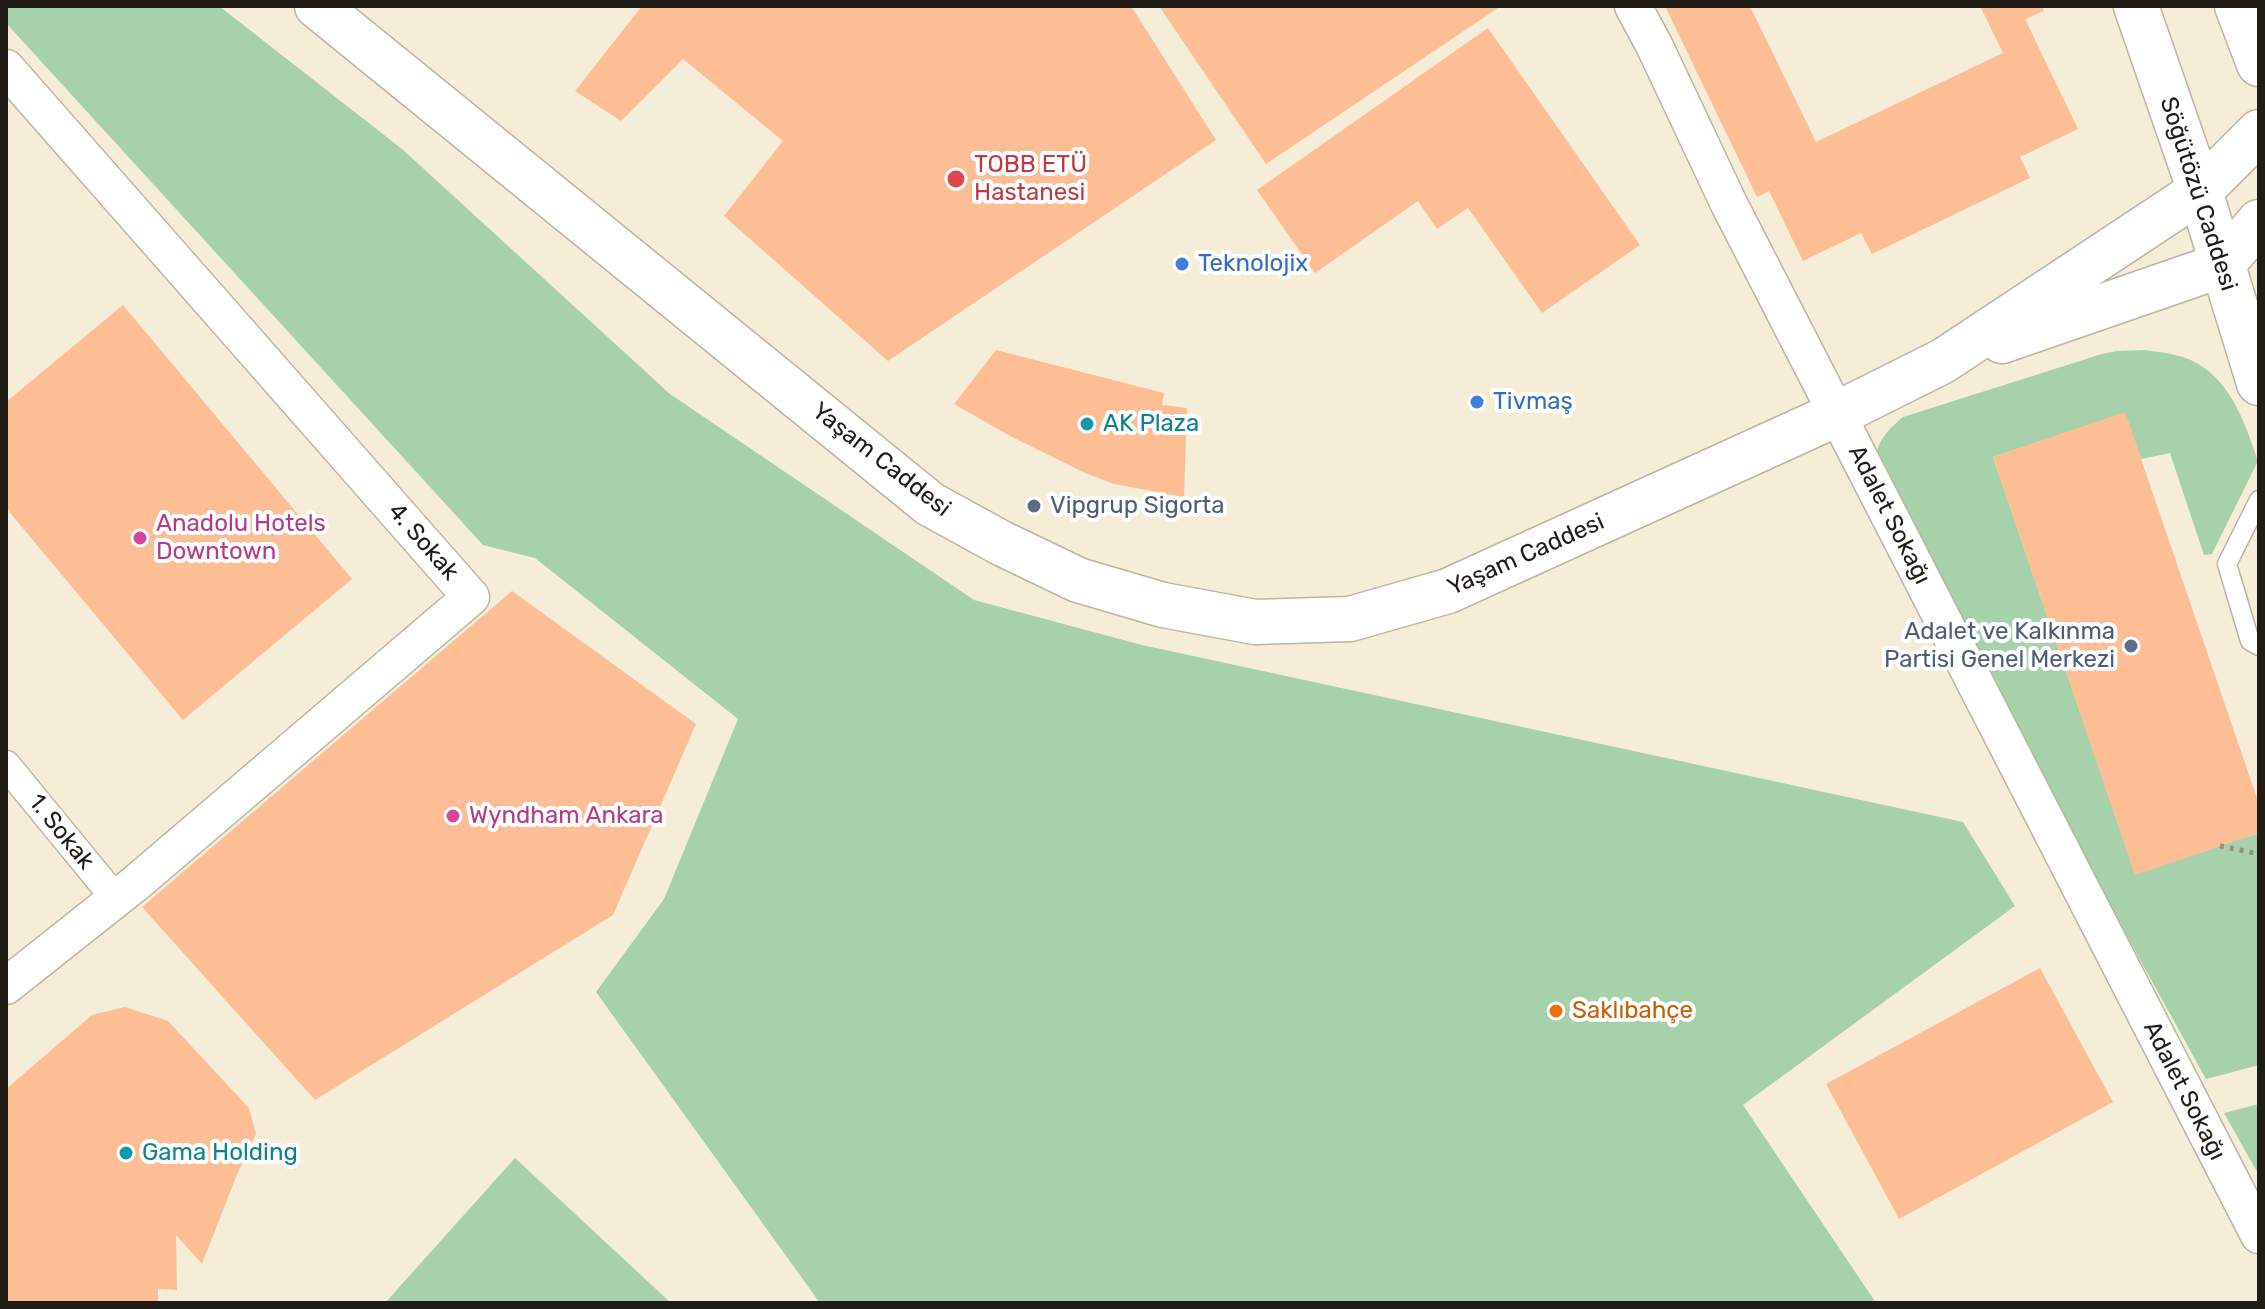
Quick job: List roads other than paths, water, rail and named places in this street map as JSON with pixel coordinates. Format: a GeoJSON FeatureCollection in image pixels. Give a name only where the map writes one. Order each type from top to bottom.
{"type":"FeatureCollection","features":[{"type":"Feature","properties":{"kind":"street","name":"Yaşam Caddesi"},"geometry":{"type":"LineString","coordinates":[[317,6],[930,504],[1078,580],[1163,605],[1255,622],[1350,619],[1448,591],[1837,414],[1943,361],[2200,191],[2259,132]]}},
{"type":"Feature","properties":{"kind":"street","name":"Adalet Sokağı"},"geometry":{"type":"LineString","coordinates":[[1633,6],[1729,204],[2259,1235]]}},
{"type":"Feature","properties":{"kind":"street","name":"Söğütözü Caddesi"},"geometry":{"type":"LineString","coordinates":[[2136,6],[2200,191],[2259,383]]}},
{"type":"Feature","properties":{"kind":"street"},"geometry":{"type":"LineString","coordinates":[[2237,6],[2259,64]]}},
{"type":"Feature","properties":{"kind":"street","name":"4. Sokak"},"geometry":{"type":"LineString","coordinates":[[6,68],[471,597],[116,899],[6,986]]}},
{"type":"Feature","properties":{"kind":"street"},"geometry":{"type":"LineString","coordinates":[[2222,265],[2259,222]]}},
{"type":"Feature","properties":{"kind":"street","name":"Yaşam Caddesi"},"geometry":{"type":"LineString","coordinates":[[1943,361],[2222,265]]}},
{"type":"Feature","properties":{"kind":"street","name":"1. Sokak"},"geometry":{"type":"LineString","coordinates":[[6,765],[116,899]]}},
{"type":"Feature","properties":{"kind":"lane"},"geometry":{"type":"LineString","coordinates":[[2259,500],[2227,564],[2250,641],[2259,646]]}},
{"type":"Feature","properties":{"kind":"place","name":"TOBB ETÜ Hastanesi"},"geometry":{"type":"Point","coordinates":[956,179]}},
{"type":"Feature","properties":{"kind":"place","name":"Teknolojix"},"geometry":{"type":"Point","coordinates":[1182,264]}},
{"type":"Feature","properties":{"kind":"place","name":"Tivmaş"},"geometry":{"type":"Point","coordinates":[1477,402]}},
{"type":"Feature","properties":{"kind":"place","name":"AK Plaza"},"geometry":{"type":"Point","coordinates":[1087,424]}},
{"type":"Feature","properties":{"kind":"place","name":"Vipgrup Sigorta"},"geometry":{"type":"Point","coordinates":[1034,506]}},
{"type":"Feature","properties":{"kind":"place","name":"Anadolu Hotels Downtown"},"geometry":{"type":"Point","coordinates":[140,538]}},
{"type":"Feature","properties":{"kind":"place","name":"Adalet ve Kalkınma Partisi Genel Merkezi"},"geometry":{"type":"Point","coordinates":[2131,646]}},
{"type":"Feature","properties":{"kind":"place","name":"Wyndham Ankara"},"geometry":{"type":"Point","coordinates":[453,816]}},
{"type":"Feature","properties":{"kind":"place","name":"Saklıbahçe"},"geometry":{"type":"Point","coordinates":[1556,1011]}},
{"type":"Feature","properties":{"kind":"place","name":"Gama Holding"},"geometry":{"type":"Point","coordinates":[126,1153]}}]}
